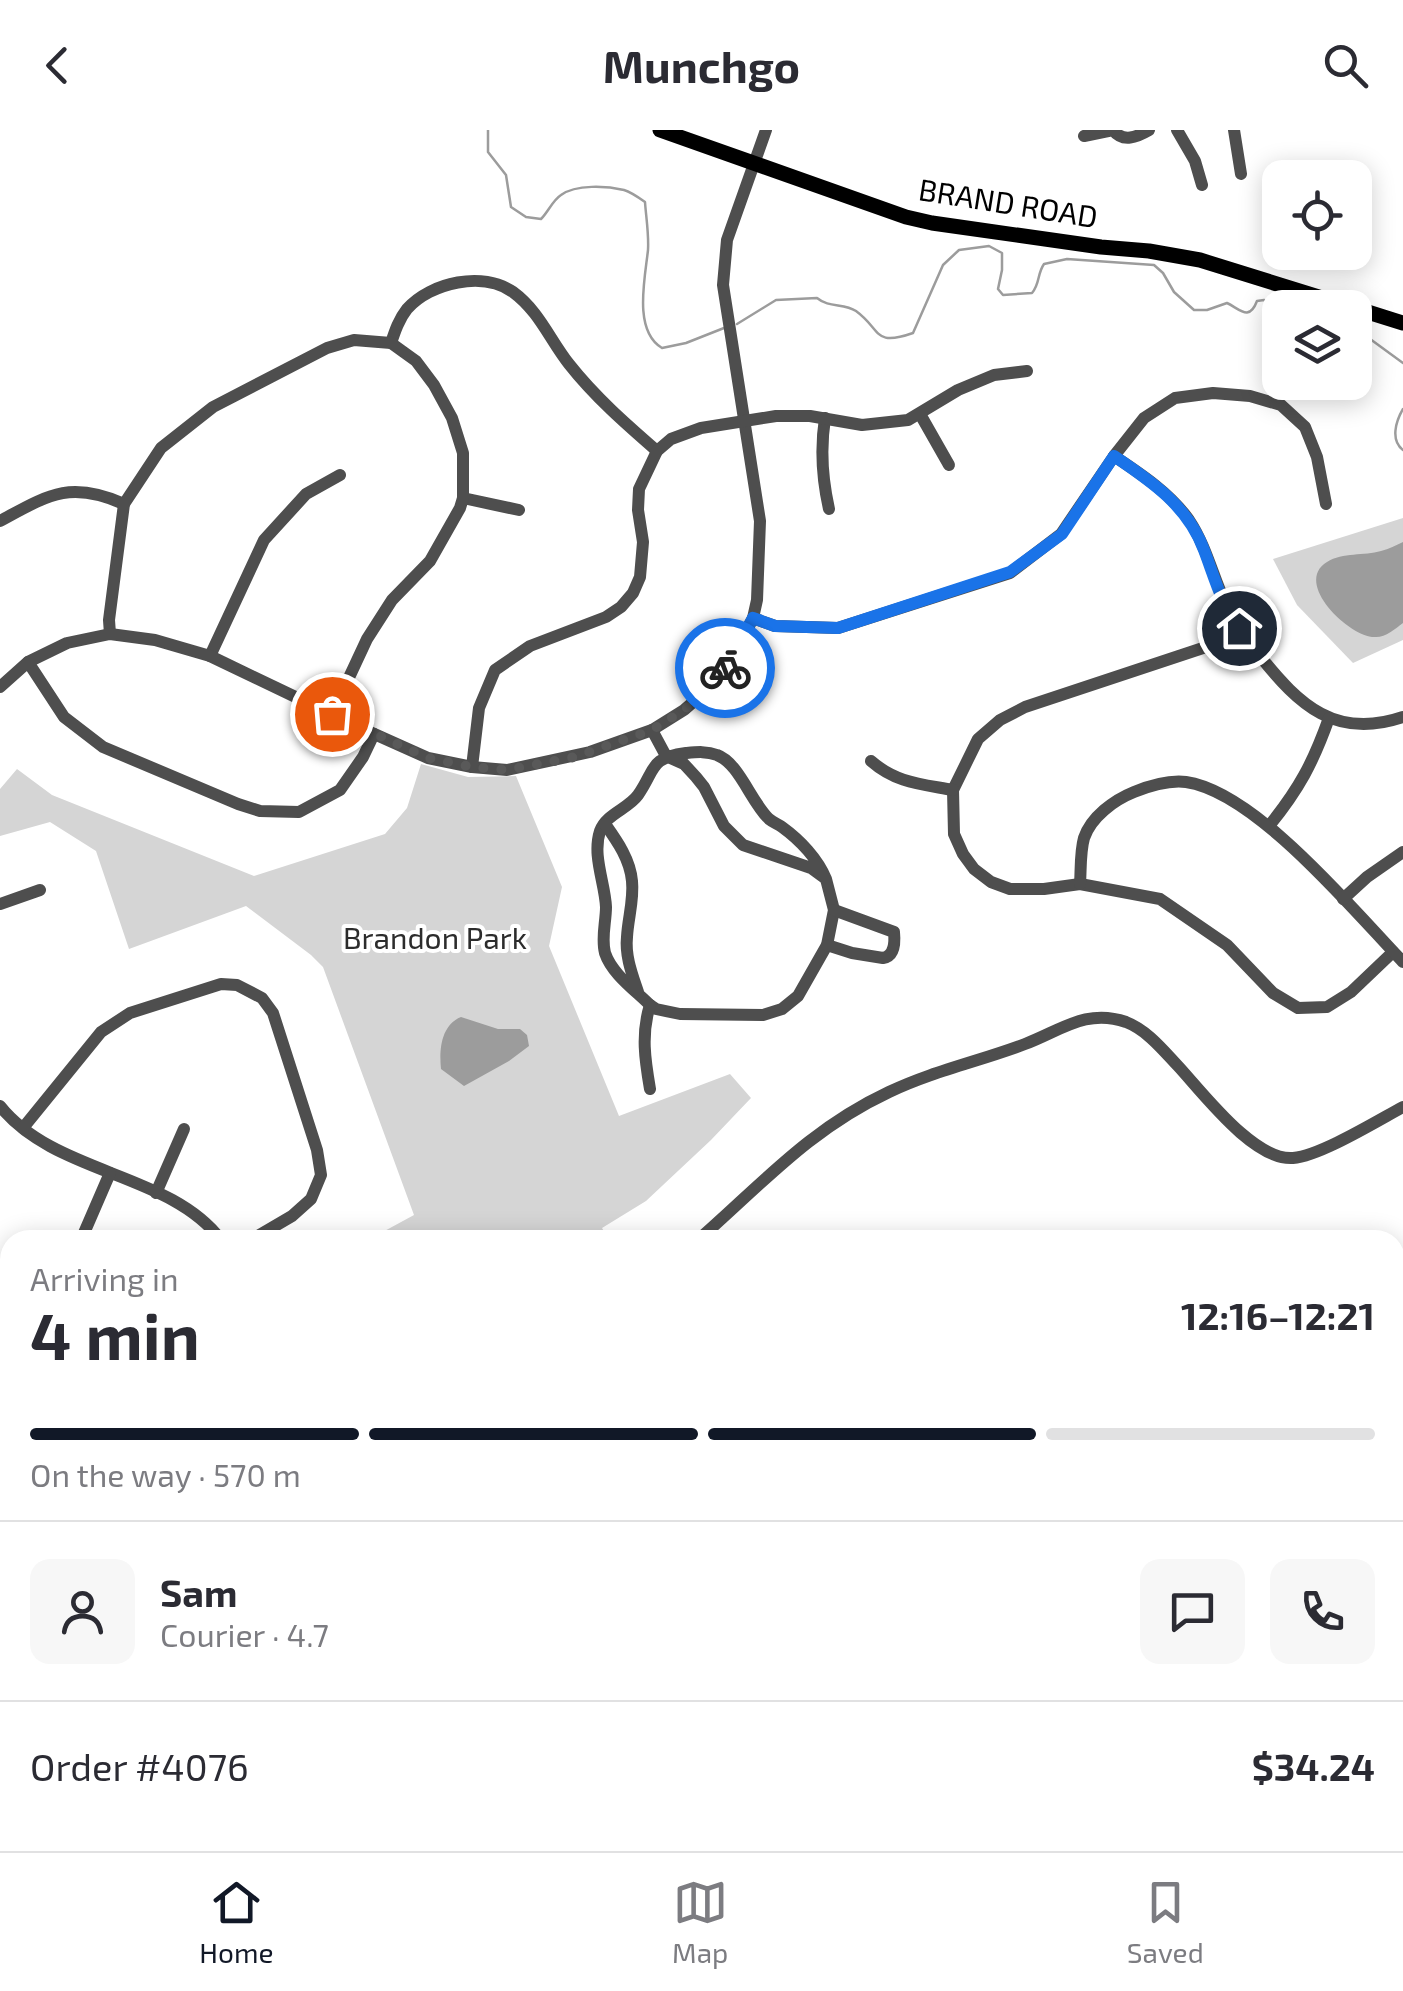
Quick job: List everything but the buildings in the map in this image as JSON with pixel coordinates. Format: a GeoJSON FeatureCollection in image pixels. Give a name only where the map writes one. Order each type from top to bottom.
{"type":"FeatureCollection","features":[{"type":"Feature","properties":{"kind":"main road","name":"BRAND ROAD"},"geometry":{"type":"LineString","coordinates":[[660,130],[919,220],[1101,247],[1149,250],[1200,260],[1297,290]]}},
{"type":"Feature","properties":{"kind":"main road","name":"BRAND ROAD"},"geometry":{"type":"LineString","coordinates":[[1372,313],[1403,323]]}},
{"type":"Feature","properties":{"kind":"street"},"geometry":{"type":"LineString","coordinates":[[0,688],[28,662],[68,642],[110,634],[156,640],[210,656],[428,758],[507,770],[575,757],[652,730],[684,710],[714,684],[733,658],[753,618],[757,600],[760,522],[723,285],[727,240],[766,130]]}},
{"type":"Feature","properties":{"kind":"street"},"geometry":{"type":"LineString","coordinates":[[1084,136],[1112,130],[1122,138],[1130,138],[1149,130]]}},
{"type":"Feature","properties":{"kind":"street"},"geometry":{"type":"LineString","coordinates":[[1177,130],[1195,161],[1202,185]]}},
{"type":"Feature","properties":{"kind":"street"},"geometry":{"type":"LineString","coordinates":[[1234,130],[1241,174]]}},
{"type":"Feature","properties":{"kind":"street"},"geometry":{"type":"LineString","coordinates":[[391,343],[397,324],[423,296],[446,286],[478,280],[510,289],[534,311],[588,388],[657,450]]}},
{"type":"Feature","properties":{"kind":"street"},"geometry":{"type":"LineString","coordinates":[[110,634],[124,504],[161,448],[213,408],[327,348],[354,340],[391,343],[416,360],[452,418],[464,453],[464,498],[430,561],[392,600],[366,639],[332,714]]}},
{"type":"Feature","properties":{"kind":"street"},"geometry":{"type":"LineString","coordinates":[[472,767],[479,708],[496,670],[530,646],[606,618],[633,593],[640,577],[643,542],[639,489],[657,450],[671,439],[701,428],[776,416],[810,416],[862,425],[908,420],[958,390],[994,375],[1027,371]]}},
{"type":"Feature","properties":{"kind":"street"},"geometry":{"type":"LineString","coordinates":[[753,618],[775,626],[838,628],[1010,572],[1062,534],[1144,418],[1175,398],[1212,393],[1250,396],[1281,405],[1305,427],[1317,457],[1326,504]]}},
{"type":"Feature","properties":{"kind":"street"},"geometry":{"type":"LineString","coordinates":[[920,414],[949,464]]}},
{"type":"Feature","properties":{"kind":"street"},"geometry":{"type":"LineString","coordinates":[[824,418],[822,474],[829,509]]}},
{"type":"Feature","properties":{"kind":"street"},"geometry":{"type":"LineString","coordinates":[[1114,456],[1176,503],[1203,546],[1214,579],[1239,628],[1299,701],[1329,718],[1352,723],[1386,723],[1403,717]]}},
{"type":"Feature","properties":{"kind":"street"},"geometry":{"type":"LineString","coordinates":[[210,656],[264,540],[306,494],[340,476]]}},
{"type":"Feature","properties":{"kind":"street"},"geometry":{"type":"LineString","coordinates":[[0,521],[42,498],[73,490],[104,495],[124,504]]}},
{"type":"Feature","properties":{"kind":"street"},"geometry":{"type":"LineString","coordinates":[[464,498],[518,510]]}},
{"type":"Feature","properties":{"kind":"street"},"geometry":{"type":"LineString","coordinates":[[1080,884],[1084,838],[1102,810],[1155,785],[1184,782],[1212,789],[1269,826],[1398,957],[1327,1007],[1298,1008],[1274,994],[1227,945],[1160,899],[1080,884],[1010,888],[991,882],[974,870],[963,854],[954,834],[953,790],[978,739],[1000,720],[1025,706],[1212,645],[1239,628]]}},
{"type":"Feature","properties":{"kind":"street"},"geometry":{"type":"LineString","coordinates":[[28,662],[64,717],[103,748],[260,811],[300,812],[340,790],[374,734]]}},
{"type":"Feature","properties":{"kind":"street"},"geometry":{"type":"LineString","coordinates":[[1269,826],[1314,761],[1329,718]]}},
{"type":"Feature","properties":{"kind":"street"},"geometry":{"type":"LineString","coordinates":[[652,730],[666,756],[676,759],[696,776],[724,826],[743,845],[811,868],[826,880]]}},
{"type":"Feature","properties":{"kind":"street"},"geometry":{"type":"LineString","coordinates":[[700,752],[718,755],[728,762],[770,820],[804,846],[826,880],[834,910],[828,945],[798,996],[763,1015],[656,1010],[605,953],[606,907],[598,852],[605,824],[639,794],[666,756],[700,752]]}},
{"type":"Feature","properties":{"kind":"street"},"geometry":{"type":"LineString","coordinates":[[871,761],[886,774],[904,781],[953,790]]}},
{"type":"Feature","properties":{"kind":"street"},"geometry":{"type":"LineString","coordinates":[[605,824],[625,854],[632,878],[626,939],[630,966],[645,1000],[644,1053],[650,1089]]}},
{"type":"Feature","properties":{"kind":"street"},"geometry":{"type":"LineString","coordinates":[[1343,899],[1403,852]]}},
{"type":"Feature","properties":{"kind":"street"},"geometry":{"type":"LineString","coordinates":[[0,904],[40,890]]}},
{"type":"Feature","properties":{"kind":"street"},"geometry":{"type":"LineString","coordinates":[[828,945],[883,958],[893,951],[894,932],[834,910]]}},
{"type":"Feature","properties":{"kind":"street"},"geometry":{"type":"LineString","coordinates":[[23,1128],[101,1032],[130,1013],[205,988],[237,985],[262,998],[272,1013],[318,1150],[321,1175],[312,1199],[268,1230]]}},
{"type":"Feature","properties":{"kind":"street"},"geometry":{"type":"LineString","coordinates":[[709,1230],[786,1158],[860,1107],[924,1078],[1030,1043],[1066,1024],[1096,1017],[1127,1022],[1153,1040],[1249,1141],[1268,1154],[1292,1158],[1315,1152],[1403,1108]]}},
{"type":"Feature","properties":{"kind":"street"},"geometry":{"type":"LineString","coordinates":[[0,1106],[23,1128],[62,1152],[171,1200],[213,1230]]}},
{"type":"Feature","properties":{"kind":"street"},"geometry":{"type":"LineString","coordinates":[[156,1193],[184,1129]]}},
{"type":"Feature","properties":{"kind":"street"},"geometry":{"type":"LineString","coordinates":[[85,1230],[110,1173]]}},
{"type":"Feature","properties":{"kind":"green space"},"geometry":{"type":"Polygon","coordinates":[[[1403,518],[1403,640],[1353,663],[1297,605],[1273,559],[1403,518]]]}},
{"type":"Feature","properties":{"kind":"green space","name":"Brandon Park"},"geometry":{"type":"Polygon","coordinates":[[[421,764],[468,777],[516,776],[562,887],[549,946],[619,1116],[730,1074],[751,1098],[646,1201],[603,1230],[386,1230],[414,1215],[323,967],[246,906],[129,949],[96,851],[50,822],[0,836],[0,789],[17,769],[52,795],[254,876],[385,834],[407,808],[421,764]]]}},
{"type":"Feature","properties":{"kind":"shaded area"},"geometry":{"type":"Polygon","coordinates":[[[1403,542],[1403,623],[1383,636],[1365,635],[1329,608],[1316,583],[1318,571],[1333,559],[1381,551],[1403,542]]]}},
{"type":"Feature","properties":{"kind":"shaded area"},"geometry":{"type":"Polygon","coordinates":[[[461,1017],[498,1029],[520,1029],[527,1035],[529,1046],[464,1086],[441,1069],[440,1062],[445,1032],[461,1017]]]}},
{"type":"Feature","properties":{"kind":"waterway"},"geometry":{"type":"LineString","coordinates":[[488,130],[488,152],[506,175],[511,207],[526,217],[541,219],[561,195],[583,188],[624,190],[645,202],[648,244],[644,317],[653,340],[662,348],[724,328]]}},
{"type":"Feature","properties":{"kind":"waterway"},"geometry":{"type":"LineString","coordinates":[[737,324],[776,300],[817,298],[856,311],[884,337],[913,333],[943,265],[959,250],[989,246],[1002,253],[998,289],[1003,295],[1032,293],[1044,264],[1067,259],[1154,265],[1194,310],[1227,303],[1247,312],[1262,300]]}},
{"type":"Feature","properties":{"kind":"waterway"},"geometry":{"type":"LineString","coordinates":[[1372,340],[1403,363]]}},
{"type":"Feature","properties":{"kind":"waterway"},"geometry":{"type":"LineString","coordinates":[[1403,409],[1395,436],[1403,450]]}},
{"type":"Feature","properties":{"kind":"way so far"},"geometry":{"type":"LineString","coordinates":[[332,714],[428,758],[507,770],[575,757],[652,730],[684,710],[714,684],[725,668]]}},
{"type":"Feature","properties":{"kind":"route"},"geometry":{"type":"LineString","coordinates":[[725,668],[753,618],[775,626],[838,628],[1010,572],[1062,534],[1114,456],[1176,503],[1192,524],[1239,628]]}}]}
